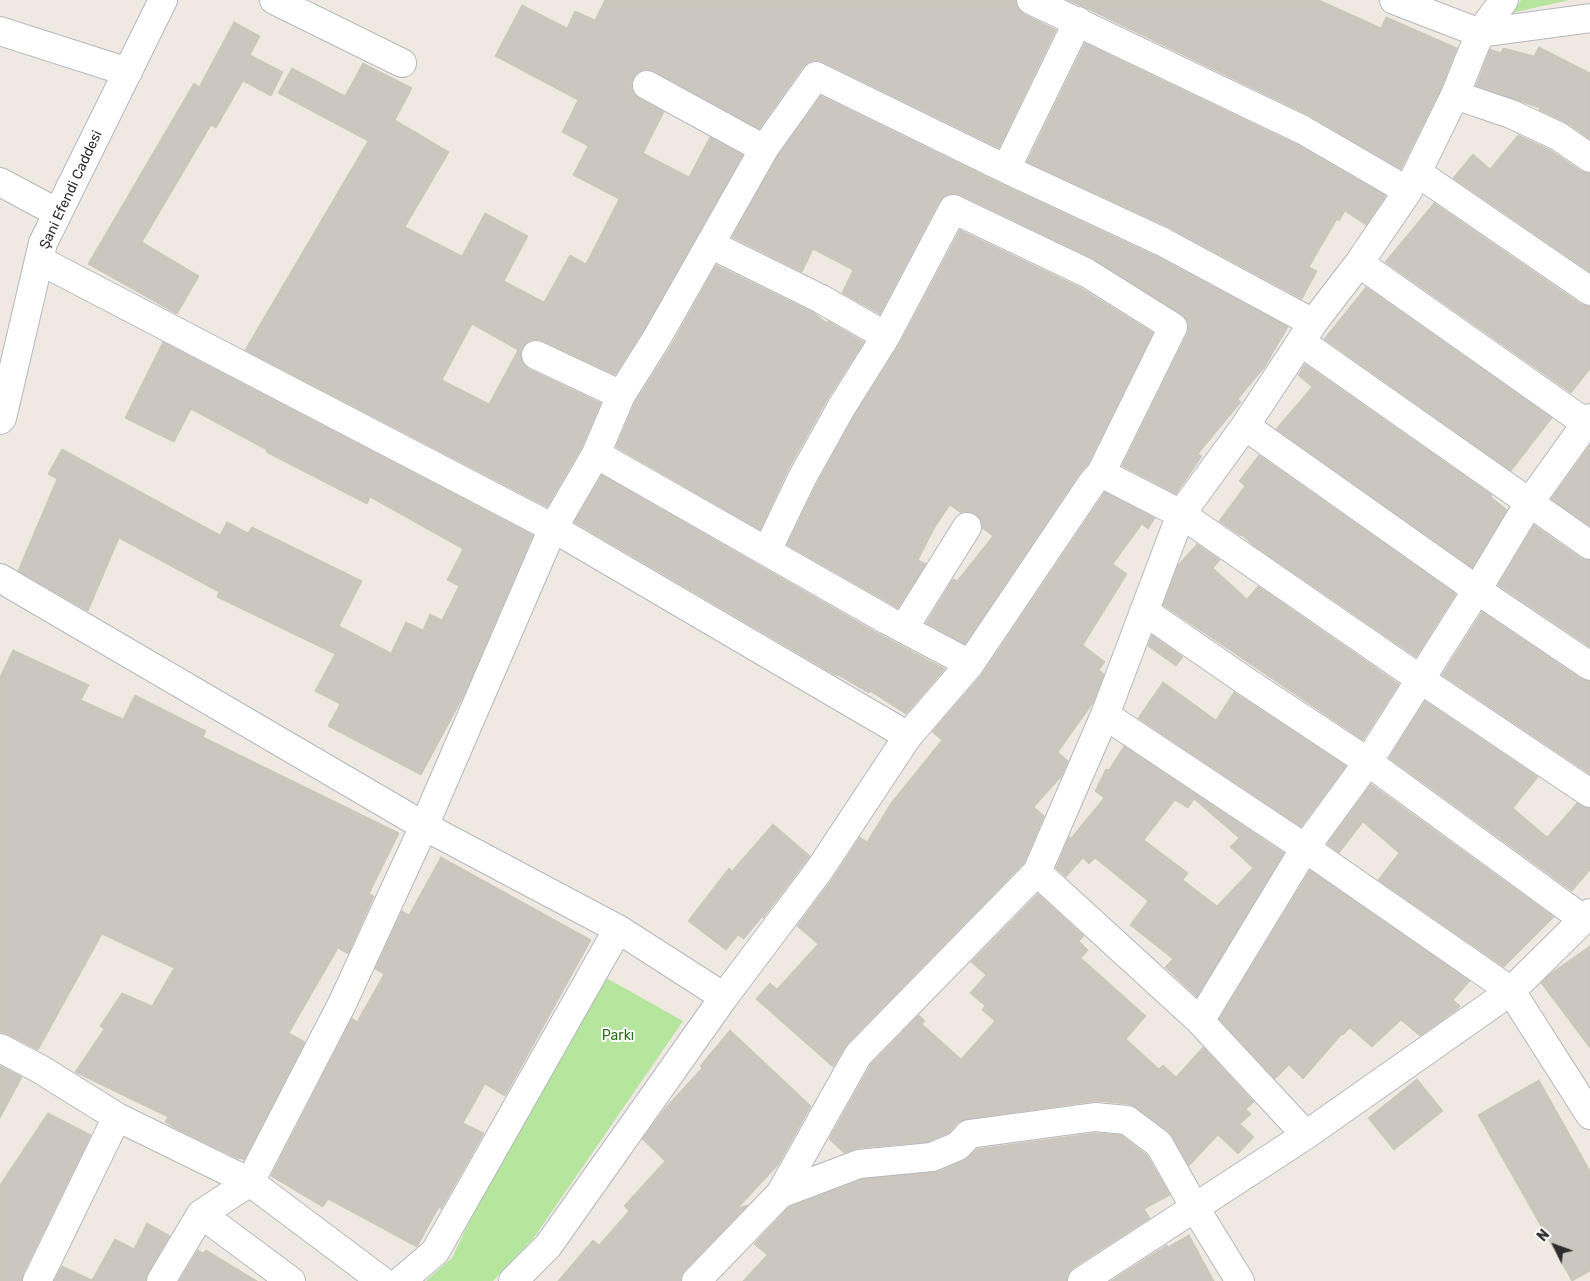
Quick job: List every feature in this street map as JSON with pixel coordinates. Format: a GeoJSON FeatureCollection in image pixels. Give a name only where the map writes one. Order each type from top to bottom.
{"type":"FeatureCollection","features":[{"type":"Feature","properties":{"kind":"street","name":"Şani Efendi Caddesi"},"geometry":{"type":"LineString","coordinates":[[1,418],[43,243],[163,0]]}},
{"type":"Feature","properties":{"kind":"street"},"geometry":{"type":"LineString","coordinates":[[274,0],[402,63]]}},
{"type":"Feature","properties":{"kind":"street"},"geometry":{"type":"LineString","coordinates":[[1031,0],[1413,182],[1590,292]]}},
{"type":"Feature","properties":{"kind":"street"},"geometry":{"type":"LineString","coordinates":[[1394,0],[1480,33],[1590,18]]}},
{"type":"Feature","properties":{"kind":"street"},"geometry":{"type":"LineString","coordinates":[[696,1281],[780,1194],[858,1054],[1037,872],[1105,715],[1181,514],[1245,426],[1307,332],[1359,263],[1413,182],[1455,94],[1480,33],[1504,0]]}},
{"type":"Feature","properties":{"kind":"street"},"geometry":{"type":"LineString","coordinates":[[1006,169],[1078,21]]}},
{"type":"Feature","properties":{"kind":"street"},"geometry":{"type":"LineString","coordinates":[[0,31],[128,72]]}},
{"type":"Feature","properties":{"kind":"street"},"geometry":{"type":"LineString","coordinates":[[161,1281],[201,1214],[250,1182],[342,1004],[424,826],[553,528],[596,454],[621,395],[658,336],[764,149],[816,76],[1006,169],[1163,242],[1307,332],[1529,503],[1590,545]]}},
{"type":"Feature","properties":{"kind":"street"},"geometry":{"type":"LineString","coordinates":[[647,85],[764,149]]}},
{"type":"Feature","properties":{"kind":"street"},"geometry":{"type":"LineString","coordinates":[[1455,94],[1511,114],[1558,136],[1590,158]]}},
{"type":"Feature","properties":{"kind":"street"},"geometry":{"type":"LineString","coordinates":[[0,182],[58,213]]}},
{"type":"Feature","properties":{"kind":"street"},"geometry":{"type":"LineString","coordinates":[[513,1281],[548,1246],[724,997],[820,870],[908,736],[970,664],[1092,483],[1101,473],[1173,327],[1087,273],[953,209],[886,336],[841,408],[802,478],[767,551]]}},
{"type":"Feature","properties":{"kind":"street"},"geometry":{"type":"LineString","coordinates":[[710,244],[821,299],[886,336]]}},
{"type":"Feature","properties":{"kind":"street"},"geometry":{"type":"LineString","coordinates":[[39,260],[553,528],[908,736]]}},
{"type":"Feature","properties":{"kind":"street"},"geometry":{"type":"LineString","coordinates":[[1200,1021],[1305,848],[1368,762],[1477,590],[1529,503],[1589,422],[1359,263]]}},
{"type":"Feature","properties":{"kind":"street"},"geometry":{"type":"LineString","coordinates":[[536,355],[621,395]]}},
{"type":"Feature","properties":{"kind":"street"},"geometry":{"type":"LineString","coordinates":[[1245,426],[1477,590],[1590,666]]}},
{"type":"Feature","properties":{"kind":"street"},"geometry":{"type":"LineString","coordinates":[[596,454],[970,664]]}},
{"type":"Feature","properties":{"kind":"street"},"geometry":{"type":"LineString","coordinates":[[1101,473],[1181,514],[1420,680],[1590,793]]}},
{"type":"Feature","properties":{"kind":"street"},"geometry":{"type":"LineString","coordinates":[[904,628],[967,527]]}},
{"type":"Feature","properties":{"kind":"street"},"geometry":{"type":"LineString","coordinates":[[0,578],[424,826],[618,929],[724,997]]}},
{"type":"Feature","properties":{"kind":"street"},"geometry":{"type":"LineString","coordinates":[[1082,1281],[1306,1135],[1511,991],[1587,916],[1368,762],[1144,611]]}},
{"type":"Feature","properties":{"kind":"street"},"geometry":{"type":"LineString","coordinates":[[1105,715],[1305,848],[1511,991],[1590,1115]]}},
{"type":"Feature","properties":{"kind":"street"},"geometry":{"type":"LineString","coordinates":[[1037,872],[1200,1021],[1306,1135]]}},
{"type":"Feature","properties":{"kind":"street"},"geometry":{"type":"LineString","coordinates":[[401,1281],[435,1252],[618,929]]}},
{"type":"Feature","properties":{"kind":"street"},"geometry":{"type":"LineString","coordinates":[[0,1048],[40,1069],[117,1117],[250,1182],[382,1281]]}},
{"type":"Feature","properties":{"kind":"street"},"geometry":{"type":"LineString","coordinates":[[780,1194],[859,1164],[932,1156],[958,1146],[969,1134],[1095,1116],[1127,1120],[1159,1144],[1195,1208],[1240,1281]]}},
{"type":"Feature","properties":{"kind":"street"},"geometry":{"type":"LineString","coordinates":[[37,1281],[117,1117]]}},
{"type":"Feature","properties":{"kind":"street"},"geometry":{"type":"LineString","coordinates":[[201,1214],[291,1281]]}},
{"type":"Feature","properties":{"kind":"green space"},"geometry":{"type":"Polygon","coordinates":[[[1521,0],[1569,0],[1512,13],[1521,0]]]}},
{"type":"Feature","properties":{"kind":"green space","name":"Parkı"},"geometry":{"type":"Polygon","coordinates":[[[601,975],[683,1021],[533,1239],[493,1281],[426,1281],[452,1258],[493,1172],[601,975]]]}},
{"type":"Feature","properties":{"kind":"building"},"geometry":{"type":"Polygon","coordinates":[[[605,0],[1016,0],[1018,8],[1024,14],[1056,30],[999,148],[816,60],[809,62],[803,67],[759,129],[654,71],[646,69],[638,72],[631,85],[634,94],[664,112],[643,153],[689,177],[710,137],[743,155],[645,328],[615,375],[542,341],[535,339],[528,342],[522,348],[521,357],[523,363],[529,369],[601,403],[582,447],[547,507],[245,350],[368,141],[278,93],[292,68],[345,96],[363,63],[412,88],[395,120],[449,152],[405,227],[462,256],[485,213],[528,236],[504,281],[544,302],[570,255],[586,264],[619,199],[573,175],[588,146],[562,132],[578,100],[495,56],[522,5],[567,28],[575,11],[595,20],[605,0]],[[472,324],[442,380],[489,404],[518,350],[472,324]]]}},
{"type":"Feature","properties":{"kind":"building"},"geometry":{"type":"Polygon","coordinates":[[[1067,0],[1319,0],[1381,28],[1386,17],[1457,48],[1441,89],[1401,169],[1310,116],[1067,0]]]}},
{"type":"Feature","properties":{"kind":"building"},"geometry":{"type":"Polygon","coordinates":[[[234,22],[260,36],[250,55],[283,72],[271,96],[243,81],[216,128],[211,125],[142,242],[199,276],[177,314],[88,264],[194,83],[199,87],[234,22]]]}},
{"type":"Feature","properties":{"kind":"building"},"geometry":{"type":"Polygon","coordinates":[[[1085,43],[1296,144],[1386,196],[1366,225],[1345,211],[1339,221],[1337,219],[1309,267],[1317,271],[1302,299],[1170,228],[1027,162],[1085,43]]]}},
{"type":"Feature","properties":{"kind":"building"},"geometry":{"type":"Polygon","coordinates":[[[1539,47],[1590,73],[1590,139],[1567,123],[1539,110],[1540,108],[1476,86],[1490,49],[1501,53],[1503,48],[1534,56],[1539,47]]]}},
{"type":"Feature","properties":{"kind":"building"},"geometry":{"type":"Polygon","coordinates":[[[821,96],[999,183],[1156,256],[1288,327],[1264,368],[1238,399],[1241,402],[1198,454],[1202,456],[1176,494],[1122,466],[1187,334],[1189,327],[1187,320],[1181,314],[1095,260],[960,195],[944,196],[939,202],[880,314],[842,293],[853,270],[813,249],[802,272],[732,237],[777,157],[821,96]]]}},
{"type":"Feature","properties":{"kind":"building"},"geometry":{"type":"Polygon","coordinates":[[[1518,135],[1550,150],[1581,171],[1590,173],[1590,272],[1453,178],[1473,154],[1490,169],[1518,135]]]}},
{"type":"Feature","properties":{"kind":"building"},"geometry":{"type":"Polygon","coordinates":[[[1434,203],[1581,304],[1590,306],[1590,369],[1571,393],[1385,262],[1434,203]]]}},
{"type":"Feature","properties":{"kind":"building"},"geometry":{"type":"Polygon","coordinates":[[[960,230],[1079,287],[1153,333],[1088,464],[1079,474],[965,644],[926,623],[953,579],[957,581],[993,536],[982,528],[981,520],[975,514],[968,511],[961,513],[950,505],[935,527],[918,560],[926,564],[898,608],[787,545],[816,485],[854,416],[900,343],[960,230]]]}},
{"type":"Feature","properties":{"kind":"building"},"geometry":{"type":"Polygon","coordinates":[[[716,265],[814,313],[827,323],[828,321],[864,342],[827,400],[788,470],[760,530],[616,447],[635,402],[672,344],[716,265]]]}},
{"type":"Feature","properties":{"kind":"building"},"geometry":{"type":"Polygon","coordinates":[[[1366,287],[1552,418],[1511,471],[1324,339],[1366,287]]]}},
{"type":"Feature","properties":{"kind":"building"},"geometry":{"type":"Polygon","coordinates":[[[163,342],[533,535],[464,695],[421,775],[328,726],[340,704],[315,691],[335,654],[217,597],[219,592],[119,538],[88,611],[18,571],[57,479],[48,474],[62,449],[220,535],[227,522],[248,533],[252,527],[362,581],[339,626],[391,653],[406,622],[423,630],[430,614],[442,620],[459,586],[447,580],[463,549],[370,497],[367,504],[266,452],[267,450],[191,409],[174,442],[125,418],[163,342]]]}},
{"type":"Feature","properties":{"kind":"building"},"geometry":{"type":"Polygon","coordinates":[[[1305,364],[1492,495],[1491,497],[1507,510],[1472,568],[1276,429],[1312,387],[1298,375],[1305,364]]]}},
{"type":"Feature","properties":{"kind":"building"},"geometry":{"type":"Polygon","coordinates":[[[1590,445],[1590,526],[1551,499],[1590,445]]]}},
{"type":"Feature","properties":{"kind":"building"},"geometry":{"type":"Polygon","coordinates":[[[1259,455],[1456,594],[1416,657],[1253,545],[1242,535],[1219,521],[1245,486],[1239,481],[1259,455]]]}},
{"type":"Feature","properties":{"kind":"building"},"geometry":{"type":"Polygon","coordinates":[[[602,475],[879,634],[945,669],[906,714],[870,691],[869,693],[837,676],[574,522],[602,475]]]}},
{"type":"Feature","properties":{"kind":"building"},"geometry":{"type":"Polygon","coordinates":[[[1105,492],[1155,518],[1148,529],[1142,524],[1113,564],[1127,574],[1083,645],[1105,662],[1099,670],[1104,674],[1093,703],[1058,752],[1068,761],[1061,777],[1034,807],[1044,816],[1024,863],[847,1044],[833,1067],[756,999],[770,983],[777,989],[818,944],[797,926],[833,878],[860,837],[867,842],[891,803],[942,740],[932,732],[983,673],[1105,492]]]}},
{"type":"Feature","properties":{"kind":"building"},"geometry":{"type":"Polygon","coordinates":[[[1534,525],[1581,558],[1590,560],[1590,647],[1498,585],[1534,525]]]}},
{"type":"Feature","properties":{"kind":"building"},"geometry":{"type":"Polygon","coordinates":[[[1197,544],[1220,560],[1213,568],[1247,599],[1258,586],[1399,684],[1363,740],[1163,605],[1178,565],[1197,544]]]}},
{"type":"Feature","properties":{"kind":"building"},"geometry":{"type":"Polygon","coordinates":[[[1482,612],[1581,679],[1590,681],[1590,774],[1442,675],[1482,612]]]}},
{"type":"Feature","properties":{"kind":"building"},"geometry":{"type":"Polygon","coordinates":[[[1152,635],[1183,657],[1176,666],[1148,646],[1152,635]]]}},
{"type":"Feature","properties":{"kind":"building"},"geometry":{"type":"Polygon","coordinates":[[[13,650],[89,685],[81,700],[123,719],[135,695],[206,731],[203,737],[399,833],[369,894],[374,896],[348,954],[338,948],[289,1033],[305,1042],[244,1160],[179,1130],[165,1122],[168,1117],[75,1072],[104,1029],[100,1026],[122,993],[152,1006],[174,968],[102,934],[38,1050],[0,1032],[0,677],[13,650]]]}},
{"type":"Feature","properties":{"kind":"building"},"geometry":{"type":"Polygon","coordinates":[[[1163,682],[1216,720],[1234,692],[1346,766],[1301,827],[1138,718],[1163,682]]]}},
{"type":"Feature","properties":{"kind":"building"},"geometry":{"type":"Polygon","coordinates":[[[1425,701],[1538,777],[1513,808],[1547,837],[1577,803],[1590,808],[1590,870],[1572,891],[1389,758],[1425,701]]]}},
{"type":"Feature","properties":{"kind":"building"},"geometry":{"type":"Polygon","coordinates":[[[1124,746],[1284,853],[1197,997],[1165,967],[1173,959],[1130,925],[1148,901],[1095,858],[1089,864],[1083,858],[1066,877],[1056,868],[1069,837],[1071,838],[1104,798],[1095,791],[1106,769],[1109,770],[1124,746]],[[1194,799],[1188,808],[1175,800],[1144,840],[1188,873],[1183,880],[1217,906],[1253,868],[1230,847],[1239,838],[1194,799]]]}},
{"type":"Feature","properties":{"kind":"building"},"geometry":{"type":"Polygon","coordinates":[[[1371,784],[1554,917],[1504,967],[1378,880],[1399,853],[1363,822],[1339,853],[1327,844],[1371,784]]]}},
{"type":"Feature","properties":{"kind":"building"},"geometry":{"type":"Polygon","coordinates":[[[773,824],[810,856],[763,918],[744,939],[738,935],[726,950],[688,921],[729,868],[732,871],[773,824]]]}},
{"type":"Feature","properties":{"kind":"building"},"geometry":{"type":"Polygon","coordinates":[[[441,857],[591,940],[505,1096],[485,1084],[463,1123],[484,1133],[417,1247],[328,1199],[323,1207],[271,1176],[352,1018],[357,1022],[384,974],[375,969],[402,911],[409,915],[441,857]]]}},
{"type":"Feature","properties":{"kind":"building"},"geometry":{"type":"Polygon","coordinates":[[[1310,870],[1470,981],[1453,1000],[1460,1006],[1458,1009],[1420,1036],[1401,1020],[1372,1047],[1350,1028],[1342,1034],[1303,1079],[1289,1065],[1275,1079],[1219,1019],[1310,870]]]}},
{"type":"Feature","properties":{"kind":"building"},"geometry":{"type":"Polygon","coordinates":[[[1038,894],[1084,936],[1079,941],[1088,950],[1081,958],[1146,1016],[1126,1039],[1159,1069],[1163,1065],[1176,1077],[1203,1047],[1254,1102],[1246,1109],[1251,1114],[1240,1124],[1254,1137],[1238,1154],[1218,1135],[1189,1166],[1169,1132],[1136,1108],[1128,1104],[1096,1101],[967,1119],[957,1123],[949,1133],[928,1142],[858,1148],[844,1153],[829,1139],[871,1064],[919,1015],[925,1021],[922,1024],[961,1059],[995,1021],[982,1010],[985,1006],[970,993],[986,975],[971,962],[1038,894]]]}},
{"type":"Feature","properties":{"kind":"building"},"geometry":{"type":"Polygon","coordinates":[[[1590,946],[1590,1048],[1541,983],[1550,974],[1590,946]]]}},
{"type":"Feature","properties":{"kind":"building"},"geometry":{"type":"Polygon","coordinates":[[[730,1030],[811,1106],[778,1165],[738,1208],[748,1205],[685,1270],[681,1281],[558,1281],[593,1240],[599,1245],[629,1211],[624,1206],[665,1161],[642,1139],[666,1107],[702,1068],[700,1066],[730,1030]]]}},
{"type":"Feature","properties":{"kind":"building"},"geometry":{"type":"Polygon","coordinates":[[[0,1066],[22,1077],[0,1118],[0,1066]]]}},
{"type":"Feature","properties":{"kind":"building"},"geometry":{"type":"Polygon","coordinates":[[[1417,1079],[1443,1111],[1394,1150],[1368,1118],[1417,1079]]]}},
{"type":"Feature","properties":{"kind":"building"},"geometry":{"type":"Polygon","coordinates":[[[1539,1080],[1590,1171],[1590,1271],[1572,1281],[1478,1115],[1539,1080]]]}},
{"type":"Feature","properties":{"kind":"building"},"geometry":{"type":"Polygon","coordinates":[[[48,1113],[91,1135],[23,1274],[22,1281],[0,1281],[0,1185],[48,1113]]]}},
{"type":"Feature","properties":{"kind":"building"},"geometry":{"type":"Polygon","coordinates":[[[1095,1133],[1121,1135],[1147,1155],[1170,1195],[1144,1209],[1150,1218],[1073,1268],[1068,1274],[1067,1281],[743,1281],[767,1255],[754,1244],[789,1207],[863,1179],[938,1171],[964,1160],[977,1149],[1095,1133]]]}},
{"type":"Feature","properties":{"kind":"building"},"geometry":{"type":"Polygon","coordinates":[[[147,1223],[170,1236],[145,1281],[54,1281],[62,1266],[92,1280],[115,1239],[134,1249],[147,1223]]]}},
{"type":"Feature","properties":{"kind":"building"},"geometry":{"type":"Polygon","coordinates":[[[1189,1235],[1214,1281],[1111,1281],[1167,1245],[1168,1247],[1189,1235]]]}},
{"type":"Feature","properties":{"kind":"building"},"geometry":{"type":"Polygon","coordinates":[[[198,1250],[203,1253],[206,1250],[257,1281],[179,1281],[198,1250]]]}}]}
